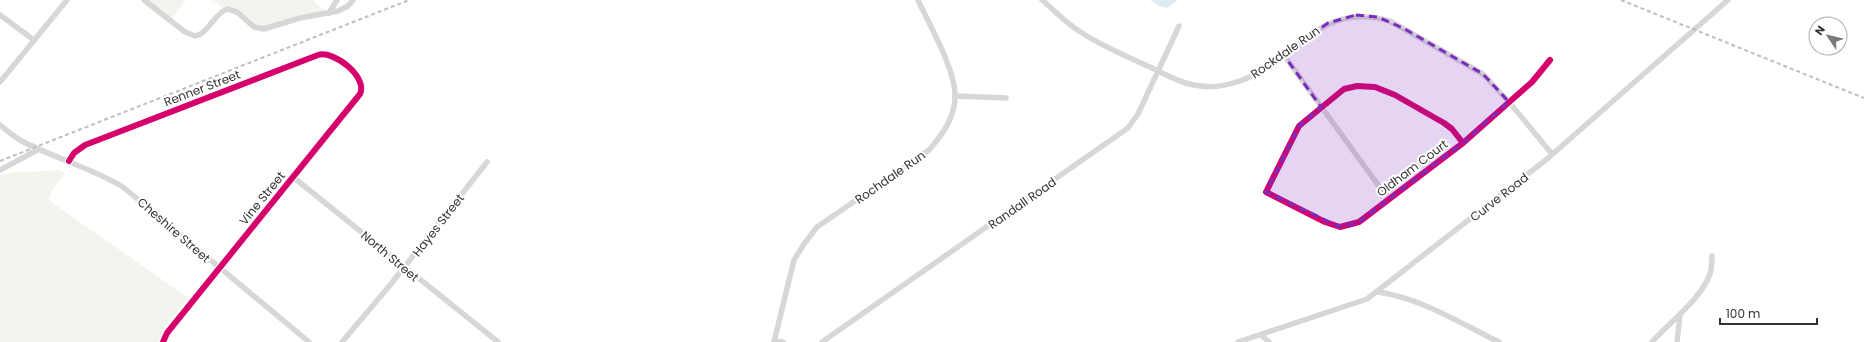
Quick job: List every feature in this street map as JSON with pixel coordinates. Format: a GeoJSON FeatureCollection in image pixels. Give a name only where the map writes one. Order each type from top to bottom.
{"type":"FeatureCollection","features":[{"type":"Feature","properties":{"kind":"street"},"geometry":{"type":"LineString","coordinates":[[0,82],[67,0]]}},
{"type":"Feature","properties":{"kind":"street"},"geometry":{"type":"LineString","coordinates":[[144,0],[185,32],[195,36],[201,34],[221,11],[232,9],[250,24],[260,29],[270,28],[300,18],[329,13],[348,6],[353,0]]}},
{"type":"Feature","properties":{"kind":"street"},"geometry":{"type":"LineString","coordinates":[[329,13],[338,0]]}},
{"type":"Feature","properties":{"kind":"street","name":"Rochdale Run"},"geometry":{"type":"LineString","coordinates":[[774,341],[794,260],[804,244],[818,227],[929,150],[941,137],[949,122],[955,96],[949,66],[918,0]]}},
{"type":"Feature","properties":{"kind":"street","name":"Rockdale Run"},"geometry":{"type":"LineString","coordinates":[[1042,0],[1079,31],[1118,52],[1182,82],[1203,86],[1229,84],[1251,76],[1314,31],[1328,23],[1341,18],[1356,15],[1378,17],[1390,21],[1483,74],[1509,102],[1552,154]]}},
{"type":"Feature","properties":{"kind":"street","name":"Curve Road"},"geometry":{"type":"LineString","coordinates":[[1238,342],[1367,299],[1378,292],[1552,154],[1728,0]]}},
{"type":"Feature","properties":{"kind":"street"},"geometry":{"type":"LineString","coordinates":[[0,15],[34,40]]}},
{"type":"Feature","properties":{"kind":"street","name":"Randall Road"},"geometry":{"type":"LineString","coordinates":[[822,342],[1124,131],[1138,114],[1179,26]]}},
{"type":"Feature","properties":{"kind":"street","name":"Renner Street"},"geometry":{"type":"LineString","coordinates":[[69,161],[74,153],[84,145],[318,54],[327,54],[347,67]]}},
{"type":"Feature","properties":{"kind":"street"},"geometry":{"type":"LineString","coordinates":[[1283,54],[1389,200]]}},
{"type":"Feature","properties":{"kind":"street","name":"Oldham Court"},"geometry":{"type":"LineString","coordinates":[[1321,107],[1299,126],[1266,192],[1325,222],[1340,227],[1359,222],[1463,143],[1532,82],[1550,60]]}},
{"type":"Feature","properties":{"kind":"street","name":"Vine Street"},"geometry":{"type":"LineString","coordinates":[[163,342],[167,333],[360,94],[360,82],[358,77],[347,67]]}},
{"type":"Feature","properties":{"kind":"street"},"geometry":{"type":"LineString","coordinates":[[1321,107],[1344,89],[1357,86],[1375,88],[1395,95],[1444,123],[1452,129],[1463,143]]}},
{"type":"Feature","properties":{"kind":"street"},"geometry":{"type":"LineString","coordinates":[[955,96],[1006,98]]}},
{"type":"Feature","properties":{"kind":"street"},"geometry":{"type":"LineString","coordinates":[[0,125],[18,139],[69,161]]}},
{"type":"Feature","properties":{"kind":"street"},"geometry":{"type":"LineString","coordinates":[[0,170],[40,149]]}},
{"type":"Feature","properties":{"kind":"street","name":"Cheshire Street"},"geometry":{"type":"LineString","coordinates":[[69,161],[104,176],[123,187],[219,269],[309,342]]}},
{"type":"Feature","properties":{"kind":"street","name":"Hayes Street"},"geometry":{"type":"LineString","coordinates":[[342,342],[404,267],[487,162]]}},
{"type":"Feature","properties":{"kind":"street","name":"North Street"},"geometry":{"type":"LineString","coordinates":[[293,177],[498,342]]}},
{"type":"Feature","properties":{"kind":"street"},"geometry":{"type":"LineString","coordinates":[[1652,342],[1665,327],[1680,315],[1705,284],[1710,273],[1712,256]]}},
{"type":"Feature","properties":{"kind":"street"},"geometry":{"type":"LineString","coordinates":[[1378,292],[1399,295],[1414,300],[1499,342]]}},
{"type":"Feature","properties":{"kind":"street"},"geometry":{"type":"LineString","coordinates":[[1677,342],[1680,315]]}},
{"type":"Feature","properties":{"kind":"street"},"geometry":{"type":"LineString","coordinates":[[1261,335],[1269,342]]}},
{"type":"Feature","properties":{"kind":"street"},"geometry":{"type":"LineString","coordinates":[[774,341],[783,342]]}},
{"type":"Feature","properties":{"kind":"highlighted area"},"geometry":{"type":"Polygon","coordinates":[[[1356,15],[1378,17],[1403,28],[1483,74],[1509,102],[1463,143],[1359,222],[1340,227],[1266,192],[1299,126],[1321,107],[1283,54],[1328,23],[1356,15]]]}},
{"type":"Feature","properties":{"kind":"shaded area"},"geometry":{"type":"Polygon","coordinates":[[[147,0],[186,0],[171,19],[147,0]]]}},
{"type":"Feature","properties":{"kind":"shaded area"},"geometry":{"type":"Polygon","coordinates":[[[213,0],[312,0],[327,12],[263,27],[252,22],[237,10],[229,7],[223,8],[213,0]]]}},
{"type":"Feature","properties":{"kind":"shaded area"},"geometry":{"type":"Polygon","coordinates":[[[1150,0],[1178,0],[1167,8],[1150,0]]]}},
{"type":"Feature","properties":{"kind":"shaded area"},"geometry":{"type":"Polygon","coordinates":[[[59,170],[65,173],[51,192],[49,199],[54,204],[187,297],[187,300],[163,329],[159,342],[0,342],[0,175],[59,170]]]}},
{"type":"Feature","properties":{"kind":"railway"},"geometry":{"type":"LineString","coordinates":[[0,161],[409,0]]}},
{"type":"Feature","properties":{"kind":"railway"},"geometry":{"type":"LineString","coordinates":[[1621,0],[1864,98]]}},
{"type":"Feature","properties":{"kind":"cycle path"},"geometry":{"type":"LineString","coordinates":[[69,161],[74,153],[85,145],[318,55],[325,55],[340,61],[348,66],[359,80],[361,87],[360,94],[167,333],[163,342]]}},
{"type":"Feature","properties":{"kind":"cycle path"},"geometry":{"type":"LineString","coordinates":[[1463,143],[1452,129],[1444,123],[1395,95],[1375,87],[1357,86],[1344,89],[1299,126],[1266,192],[1325,222],[1340,227],[1359,222],[1463,143],[1532,82],[1550,60]]}}]}
